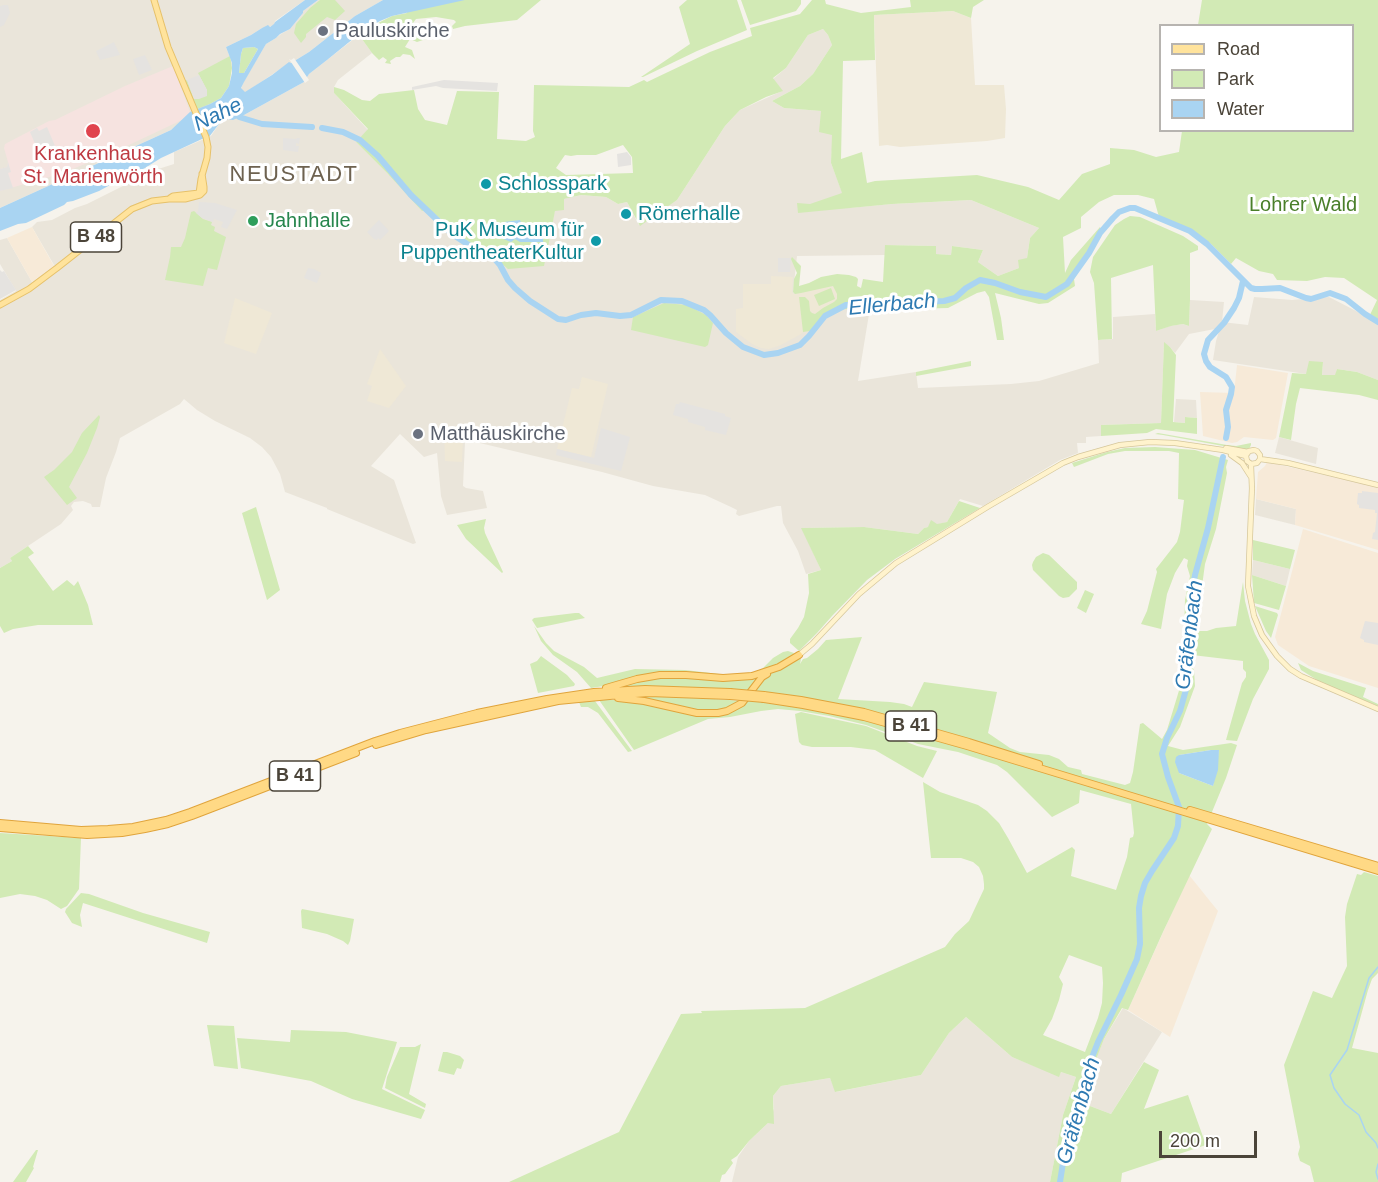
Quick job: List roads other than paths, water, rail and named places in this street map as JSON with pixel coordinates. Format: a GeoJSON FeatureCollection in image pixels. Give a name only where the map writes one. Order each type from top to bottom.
{"type":"FeatureCollection","features":[{"type":"Feature","properties":{"kind":"highway","name":"B 41"},"geometry":{"type":"LineString","coordinates":[[596,694],[644,701],[698,713],[718,713],[742,703],[762,677],[799,655]]}},
{"type":"Feature","properties":{"kind":"highway","name":"B 41"},"geometry":{"type":"LineString","coordinates":[[0,828],[87,835],[145,829],[192,816],[375,745],[447,725],[596,694],[637,679],[660,675],[731,678],[752,676],[772,670]]}},
{"type":"Feature","properties":{"kind":"highway","name":"B 41"},"geometry":{"type":"LineString","coordinates":[[0,823],[87,830],[144,825],[190,812],[375,741],[477,713],[547,699],[596,694],[730,694],[764,697],[864,717],[1055,771],[1378,871]]}},
{"type":"Feature","properties":{"kind":"highway","name":"B 41"},"geometry":{"type":"LineString","coordinates":[[1258,833],[1378,866]]}},
{"type":"Feature","properties":{"kind":"main road","name":"B 48"},"geometry":{"type":"LineString","coordinates":[[0,305],[29,289],[132,209],[173,196],[200,193],[207,143],[168,46],[154,0]]}},
{"type":"Feature","properties":{"kind":"main road"},"geometry":{"type":"LineString","coordinates":[[169,199],[185,199],[202,193],[204,187],[202,177]]}},
{"type":"Feature","properties":{"kind":"main road"},"geometry":{"type":"LineString","coordinates":[[799,655],[859,594],[896,563],[1063,463],[1088,453],[1120,445],[1150,442],[1210,447],[1247,454],[1256,450],[1257,460],[1252,489]]}},
{"type":"Feature","properties":{"kind":"main road"},"geometry":{"type":"LineString","coordinates":[[1175,443],[1210,447],[1230,454],[1245,467],[1252,480]]}},
{"type":"Feature","properties":{"kind":"main road"},"geometry":{"type":"LineString","coordinates":[[1247,454],[1247,461],[1288,464],[1378,485]]}},
{"type":"Feature","properties":{"kind":"main road"},"geometry":{"type":"LineString","coordinates":[[1257,460],[1252,480],[1248,586],[1254,616],[1262,635],[1273,652],[1290,669],[1309,681],[1378,709]]}},
{"type":"Feature","properties":{"kind":"water","name":"Nahe"},"geometry":{"type":"Polygon","coordinates":[[[305,0],[318,0],[303,11],[290,29],[266,44],[241,88],[245,92],[289,62],[309,52],[355,16],[383,0],[465,0],[392,16],[380,21],[364,30],[309,74],[304,82],[244,115],[233,120],[226,119],[209,137],[161,158],[99,191],[67,202],[26,223],[0,231],[0,208],[171,130],[190,112],[221,98],[229,86],[232,73],[232,63],[226,47],[268,25],[270,27],[305,0]],[[243,48],[239,73],[244,73],[258,49],[243,48]]]}},
{"type":"Feature","properties":{"kind":"water"},"geometry":{"type":"Polygon","coordinates":[[[520,220],[522,225],[542,225],[544,227],[543,242],[520,242],[515,239],[511,242],[501,238],[504,222],[520,220]]]}},
{"type":"Feature","properties":{"kind":"water"},"geometry":{"type":"Polygon","coordinates":[[[1219,750],[1218,770],[1213,786],[1179,773],[1175,762],[1176,757],[1219,750]]]}},
{"type":"Feature","properties":{"kind":"waterway","name":"Ellerbach"},"geometry":{"type":"LineString","coordinates":[[235,112],[239,117],[262,124],[312,127]]}},
{"type":"Feature","properties":{"kind":"waterway","name":"Ellerbach"},"geometry":{"type":"LineString","coordinates":[[322,128],[343,132],[360,140],[378,156],[411,195],[452,234],[481,253],[494,258],[515,288],[558,319],[566,320],[596,313],[631,315],[661,300],[682,301],[704,310],[743,347],[764,355],[778,353],[800,345],[825,316],[846,305],[944,301],[955,298],[980,280],[1046,297],[1067,284],[1100,233],[1113,218],[1119,212],[1135,208],[1190,231],[1207,244],[1251,288],[1280,288],[1311,299],[1330,293],[1346,299],[1378,322]]}},
{"type":"Feature","properties":{"kind":"waterway","name":"Gräfenbach"},"geometry":{"type":"LineString","coordinates":[[1226,438],[1228,427],[1226,410],[1232,387],[1226,377],[1210,367],[1204,354],[1208,340],[1234,308],[1243,281]]}},
{"type":"Feature","properties":{"kind":"waterway","name":"Gräfenbach"},"geometry":{"type":"LineString","coordinates":[[1060,1182],[1067,1137],[1087,1070],[1137,959],[1140,944],[1139,908],[1145,883],[1174,838],[1178,826],[1179,807],[1162,754],[1180,711],[1187,686],[1190,601],[1223,457]]}},
{"type":"Feature","properties":{"kind":"waterway"},"geometry":{"type":"LineString","coordinates":[[1378,967],[1369,978],[1347,1050],[1330,1075],[1334,1088],[1345,1104],[1359,1115],[1366,1132],[1378,1148]]}},
{"type":"Feature","properties":{"kind":"waterway"},"geometry":{"type":"LineString","coordinates":[[1378,1164],[1376,1172],[1378,1179]]}},
{"type":"Feature","properties":{"kind":"place","name":"Pauluskirche"},"geometry":{"type":"Point","coordinates":[323,31]}},
{"type":"Feature","properties":{"kind":"place","name":"Krankenhaus St. Marienwörth"},"geometry":{"type":"Point","coordinates":[93,131]}},
{"type":"Feature","properties":{"kind":"place","name":"Schlosspark"},"geometry":{"type":"Point","coordinates":[486,184]}},
{"type":"Feature","properties":{"kind":"place","name":"Römerhalle"},"geometry":{"type":"Point","coordinates":[626,214]}},
{"type":"Feature","properties":{"kind":"place","name":"Jahnhalle"},"geometry":{"type":"Point","coordinates":[253,221]}},
{"type":"Feature","properties":{"kind":"place","name":"PuK Museum für PuppentheaterKultur"},"geometry":{"type":"Point","coordinates":[596,241]}},
{"type":"Feature","properties":{"kind":"place","name":"Matthäuskirche"},"geometry":{"type":"Point","coordinates":[418,434]}},
{"type":"Feature","properties":{"kind":"district","name":"NEUSTADT"},"geometry":{"type":"Point","coordinates":[294,175]}},
{"type":"Feature","properties":{"kind":"park label","name":"Lohrer Wald"},"geometry":{"type":"Point","coordinates":[1303,205]}}]}
